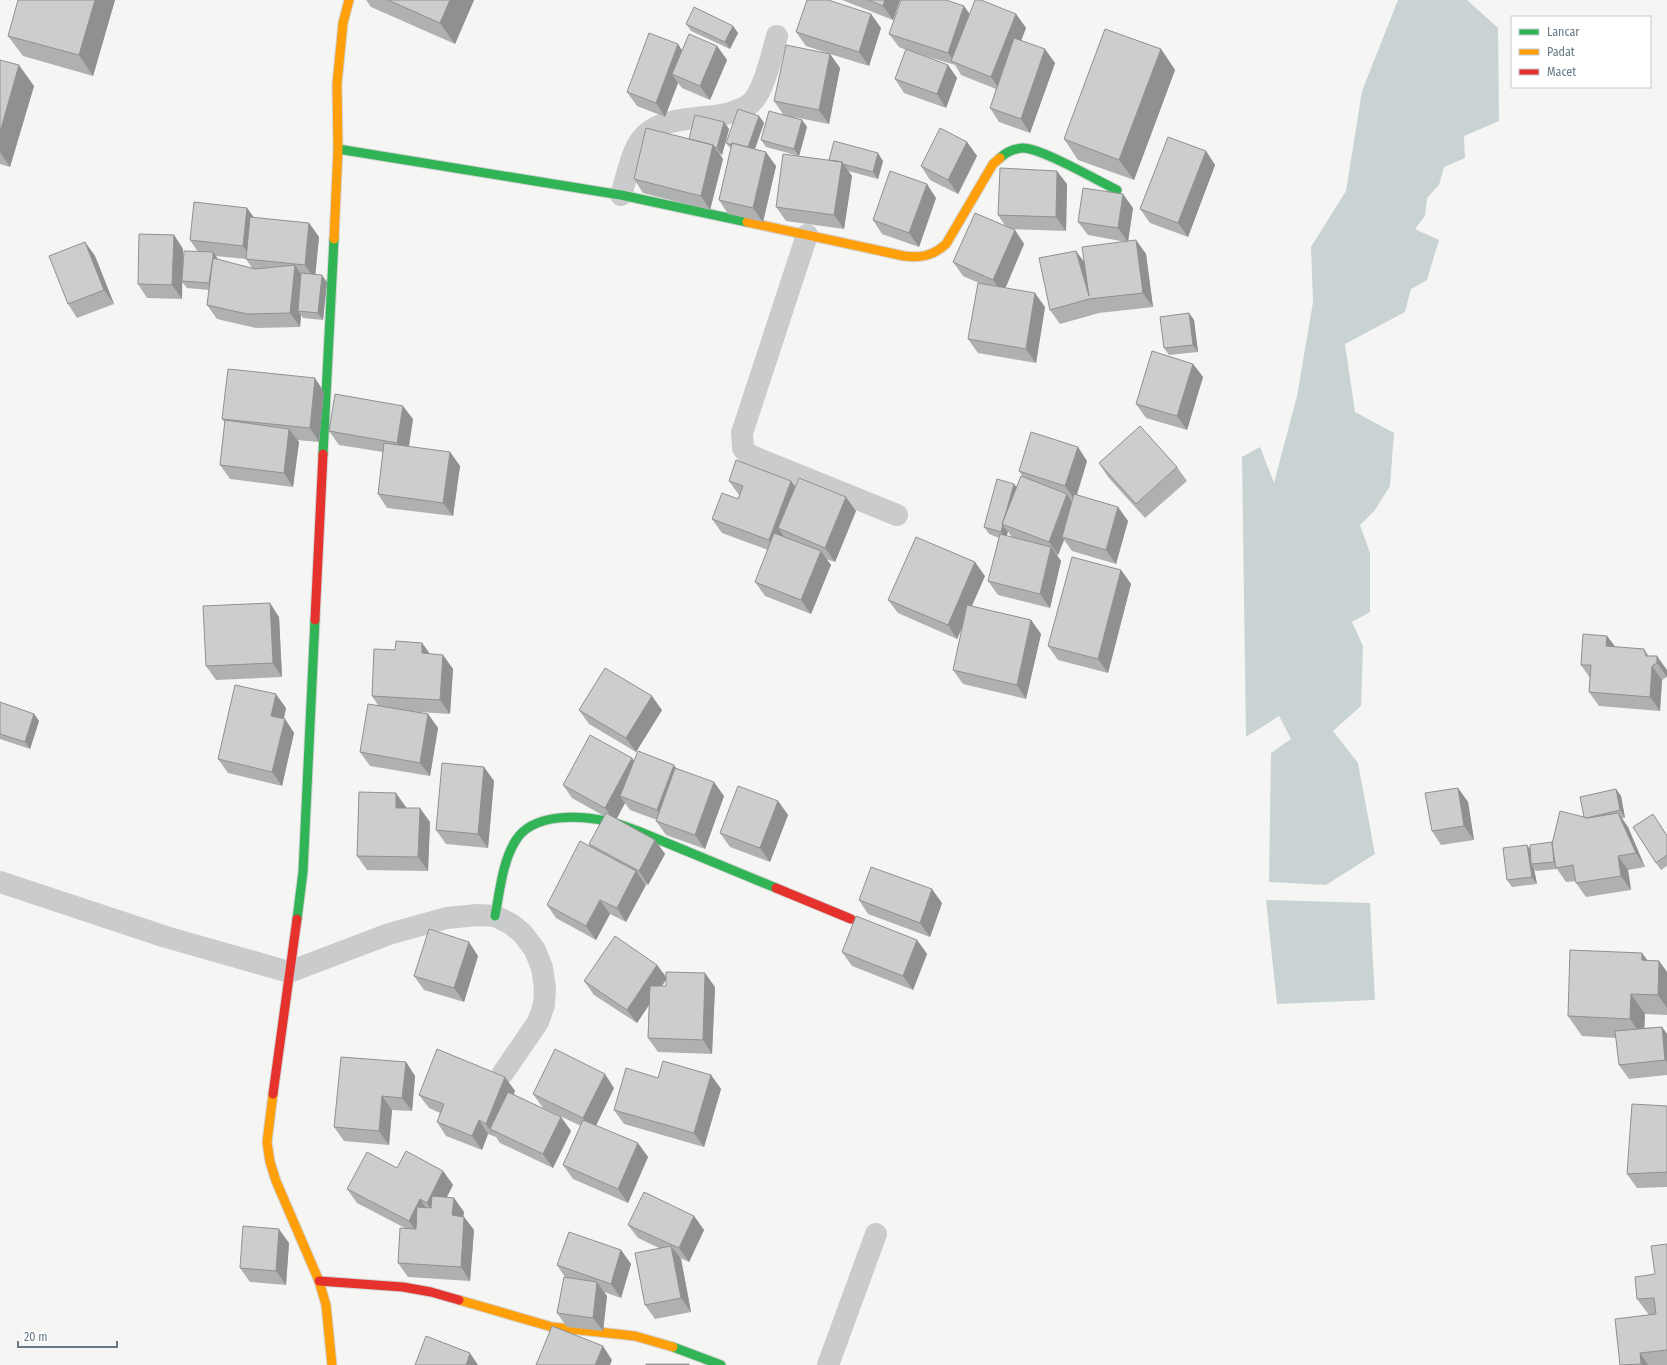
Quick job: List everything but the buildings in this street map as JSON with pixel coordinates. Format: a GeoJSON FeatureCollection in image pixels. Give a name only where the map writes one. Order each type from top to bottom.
{"type":"FeatureCollection","features":[{"type":"Feature","properties":{"kind":"street"},"geometry":{"type":"LineString","coordinates":[[332,1365],[326,1304],[319,1281],[276,1181],[270,1162],[267,1142],[303,872],[338,149],[337,84],[344,23],[349,0]]}},
{"type":"Feature","properties":{"kind":"street"},"geometry":{"type":"LineString","coordinates":[[621,195],[636,148],[647,132],[663,123],[720,115],[740,110],[753,102],[760,89],[777,36]]}},
{"type":"Feature","properties":{"kind":"street"},"geometry":{"type":"LineString","coordinates":[[338,149],[621,195],[904,256],[918,257],[937,253],[946,244],[993,164],[1006,152],[1023,148],[1041,152],[1117,190]]}},
{"type":"Feature","properties":{"kind":"street"},"geometry":{"type":"LineString","coordinates":[[807,235],[742,433],[743,448],[749,455],[897,515]]}},
{"type":"Feature","properties":{"kind":"street"},"geometry":{"type":"LineString","coordinates":[[496,916],[510,852],[520,834],[527,827],[536,823],[550,820],[582,819],[601,820],[638,831],[851,919]]}},
{"type":"Feature","properties":{"kind":"street"},"geometry":{"type":"LineString","coordinates":[[0,882],[172,939],[289,972],[389,934],[421,924],[447,918],[477,915],[496,916],[511,924],[523,934],[535,950],[542,968],[545,988],[544,1005],[538,1022],[503,1073]]}},
{"type":"Feature","properties":{"kind":"street"},"geometry":{"type":"LineString","coordinates":[[828,1365],[876,1234]]}},
{"type":"Feature","properties":{"kind":"street"},"geometry":{"type":"LineString","coordinates":[[319,1281],[403,1287],[431,1292],[552,1327],[635,1336],[662,1343],[721,1365]]}},
{"type":"Feature","properties":{"kind":"shaded area"},"geometry":{"type":"Polygon","coordinates":[[[1398,0],[1467,0],[1498,28],[1499,121],[1464,136],[1465,158],[1444,167],[1439,185],[1427,198],[1425,216],[1415,229],[1439,240],[1427,280],[1411,289],[1405,312],[1345,344],[1355,412],[1394,433],[1390,486],[1375,510],[1360,525],[1370,553],[1370,612],[1352,622],[1363,646],[1361,706],[1333,731],[1358,763],[1375,854],[1326,885],[1269,882],[1271,753],[1291,739],[1279,716],[1246,737],[1242,457],[1260,447],[1274,483],[1297,396],[1313,302],[1311,247],[1346,191],[1362,91],[1398,0]]]}},
{"type":"Feature","properties":{"kind":"shaded area"},"geometry":{"type":"Polygon","coordinates":[[[1266,900],[1370,903],[1375,1000],[1277,1004],[1266,900]]]}},
{"type":"Feature","properties":{"kind":"traffic: fast"},"geometry":{"type":"LineString","coordinates":[[338,149],[621,195],[747,222]]}},
{"type":"Feature","properties":{"kind":"traffic: fast"},"geometry":{"type":"LineString","coordinates":[[1000,158],[1007,152],[1016,149],[1030,149],[1055,158],[1117,190]]}},
{"type":"Feature","properties":{"kind":"traffic: fast"},"geometry":{"type":"LineString","coordinates":[[323,454],[334,239]]}},
{"type":"Feature","properties":{"kind":"traffic: fast"},"geometry":{"type":"LineString","coordinates":[[297,919],[303,872],[315,620]]}},
{"type":"Feature","properties":{"kind":"traffic: fast"},"geometry":{"type":"LineString","coordinates":[[495,916],[505,867],[511,849],[516,840],[524,831],[533,825],[557,818],[570,817],[595,819],[618,824],[776,888]]}},
{"type":"Feature","properties":{"kind":"traffic: fast"},"geometry":{"type":"LineString","coordinates":[[673,1347],[721,1365]]}},
{"type":"Feature","properties":{"kind":"traffic: slow"},"geometry":{"type":"LineString","coordinates":[[334,239],[338,149],[337,84],[343,23],[349,0]]}},
{"type":"Feature","properties":{"kind":"traffic: slow"},"geometry":{"type":"LineString","coordinates":[[747,222],[904,256],[916,257],[931,254],[946,244],[993,164],[1000,158]]}},
{"type":"Feature","properties":{"kind":"traffic: slow"},"geometry":{"type":"LineString","coordinates":[[273,1094],[267,1142],[270,1162],[276,1181],[319,1281],[326,1305],[332,1365]]}},
{"type":"Feature","properties":{"kind":"traffic: slow"},"geometry":{"type":"LineString","coordinates":[[459,1300],[552,1327],[635,1336],[673,1347]]}},
{"type":"Feature","properties":{"kind":"traffic: jam"},"geometry":{"type":"LineString","coordinates":[[315,620],[323,454]]}},
{"type":"Feature","properties":{"kind":"traffic: jam"},"geometry":{"type":"LineString","coordinates":[[776,888],[851,919]]}},
{"type":"Feature","properties":{"kind":"traffic: jam"},"geometry":{"type":"LineString","coordinates":[[273,1094],[297,919]]}},
{"type":"Feature","properties":{"kind":"traffic: jam"},"geometry":{"type":"LineString","coordinates":[[319,1281],[403,1287],[431,1292],[459,1300]]}}]}
